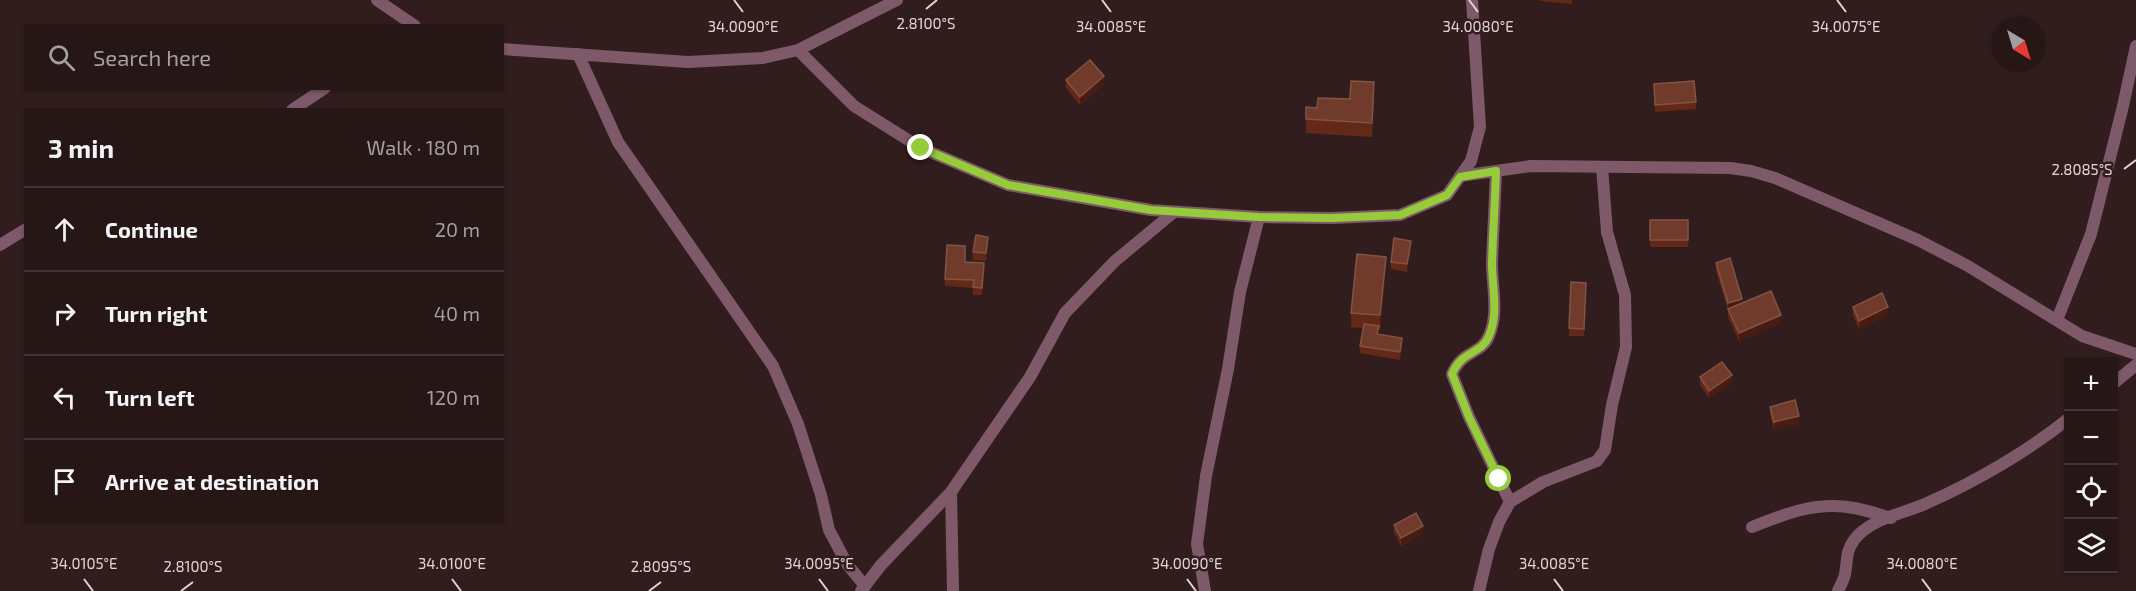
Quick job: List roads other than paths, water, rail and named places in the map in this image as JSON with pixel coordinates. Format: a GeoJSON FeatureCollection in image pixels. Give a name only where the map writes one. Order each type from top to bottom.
{"type":"FeatureCollection","features":[{"type":"Feature","properties":{"kind":"street"},"geometry":{"type":"LineString","coordinates":[[377,0],[412,24]]}},
{"type":"Feature","properties":{"kind":"street"},"geometry":{"type":"LineString","coordinates":[[504,49],[688,62],[763,58],[798,50],[897,0]]}},
{"type":"Feature","properties":{"kind":"street"},"geometry":{"type":"LineString","coordinates":[[798,50],[854,106],[921,148],[1008,185],[1174,212],[1258,217],[1332,218],[1400,215],[1447,195],[1471,160],[1480,128],[1472,0]]}},
{"type":"Feature","properties":{"kind":"street"},"geometry":{"type":"LineString","coordinates":[[2056,320],[2091,234],[2136,46]]}},
{"type":"Feature","properties":{"kind":"street"},"geometry":{"type":"LineString","coordinates":[[578,54],[618,142],[773,366],[798,424],[821,495],[829,530],[862,590],[881,565],[951,492],[1030,377],[1065,313],[1115,261],[1174,212]]}},
{"type":"Feature","properties":{"kind":"street"},"geometry":{"type":"LineString","coordinates":[[295,108],[322,90]]}},
{"type":"Feature","properties":{"kind":"street"},"geometry":{"type":"LineString","coordinates":[[1460,177],[1531,166],[1730,168],[1751,171],[1775,178],[1918,240],[1968,266],[2082,336],[2136,354]]}},
{"type":"Feature","properties":{"kind":"street"},"geometry":{"type":"LineString","coordinates":[[1479,591],[1489,549],[1499,522],[1510,502],[1543,482],[1597,461],[1605,450],[1612,405],[1626,346],[1625,295],[1607,232],[1602,167]]}},
{"type":"Feature","properties":{"kind":"street"},"geometry":{"type":"LineString","coordinates":[[1496,171],[1492,265],[1495,320],[1489,338],[1480,348],[1457,362],[1452,374],[1469,417],[1510,502]]}},
{"type":"Feature","properties":{"kind":"street"},"geometry":{"type":"LineString","coordinates":[[1205,591],[1197,544],[1240,292],[1258,217]]}},
{"type":"Feature","properties":{"kind":"street"},"geometry":{"type":"LineString","coordinates":[[0,244],[24,230]]}},
{"type":"Feature","properties":{"kind":"street"},"geometry":{"type":"LineString","coordinates":[[2118,380],[2136,365]]}},
{"type":"Feature","properties":{"kind":"street"},"geometry":{"type":"LineString","coordinates":[[1838,591],[1845,574],[1846,554],[1856,538],[1872,525],[1928,503],[1995,468],[2046,436],[2064,421]]}},
{"type":"Feature","properties":{"kind":"street"},"geometry":{"type":"LineString","coordinates":[[951,492],[953,591]]}},
{"type":"Feature","properties":{"kind":"street"},"geometry":{"type":"LineString","coordinates":[[1752,527],[1791,512],[1822,506],[1852,507],[1891,518]]}}]}
